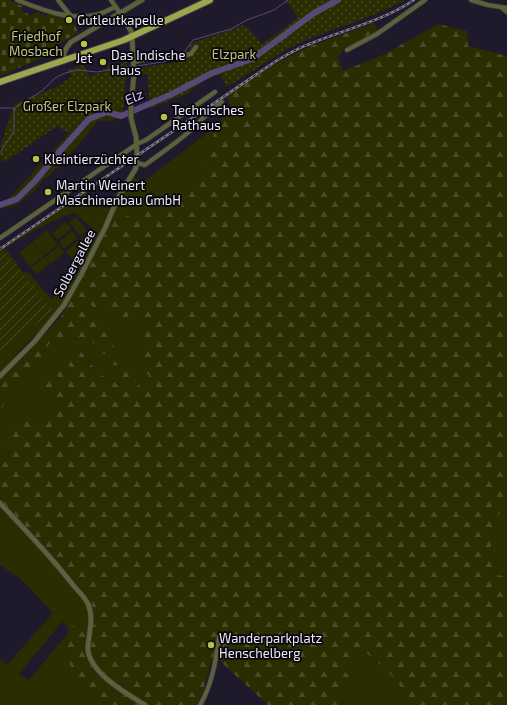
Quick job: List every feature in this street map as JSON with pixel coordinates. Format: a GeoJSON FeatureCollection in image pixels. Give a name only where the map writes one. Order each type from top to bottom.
{"type":"FeatureCollection","features":[{"type":"Feature","properties":{"kind":"main road"},"geometry":{"type":"LineString","coordinates":[[0,82],[101,49],[132,37],[210,0]]}},
{"type":"Feature","properties":{"kind":"street"},"geometry":{"type":"LineString","coordinates":[[17,0],[42,9],[83,17],[94,16],[115,7]]}},
{"type":"Feature","properties":{"kind":"street"},"geometry":{"type":"LineString","coordinates":[[58,0],[70,15]]}},
{"type":"Feature","properties":{"kind":"street"},"geometry":{"type":"LineString","coordinates":[[111,0],[120,13],[132,37]]}},
{"type":"Feature","properties":{"kind":"street"},"geometry":{"type":"LineString","coordinates":[[64,60],[63,56],[65,49],[71,42],[142,0]]}},
{"type":"Feature","properties":{"kind":"street"},"geometry":{"type":"LineString","coordinates":[[347,50],[377,34],[425,0]]}},
{"type":"Feature","properties":{"kind":"street"},"geometry":{"type":"LineString","coordinates":[[471,0],[505,8],[507,12]]}},
{"type":"Feature","properties":{"kind":"street","name":"Solbergallee"},"geometry":{"type":"LineString","coordinates":[[0,376],[34,342],[64,305],[105,228],[118,198],[134,172],[137,163],[137,144],[131,118],[134,75],[132,37]]}},
{"type":"Feature","properties":{"kind":"street"},"geometry":{"type":"LineString","coordinates":[[134,62],[156,57],[191,54],[196,47]]}},
{"type":"Feature","properties":{"kind":"street"},"geometry":{"type":"LineString","coordinates":[[0,238],[215,92]]}},
{"type":"Feature","properties":{"kind":"street"},"geometry":{"type":"LineString","coordinates":[[137,163],[145,165],[168,149],[214,107],[222,102]]}},
{"type":"Feature","properties":{"kind":"street"},"geometry":{"type":"LineString","coordinates":[[0,503],[65,574],[87,603],[91,616],[88,648],[92,662],[101,673],[123,692],[145,705]]}},
{"type":"Feature","properties":{"kind":"street"},"geometry":{"type":"LineString","coordinates":[[200,705],[205,696],[216,663],[219,637]]}},
{"type":"Feature","properties":{"kind":"green space","name":"Friedhof Mosbach"},"geometry":{"type":"Polygon","coordinates":[[[0,0],[9,0],[22,6],[22,12],[27,13],[30,16],[37,12],[46,16],[49,14],[74,18],[74,23],[78,33],[56,45],[51,54],[0,76],[0,0]]]}},
{"type":"Feature","properties":{"kind":"green space","name":"Elzpark"},"geometry":{"type":"Polygon","coordinates":[[[285,0],[405,0],[376,14],[308,39],[287,49],[227,87],[220,74],[203,81],[187,94],[150,108],[147,74],[139,74],[138,68],[178,62],[188,56],[190,44],[245,25],[262,44],[298,18],[285,0]]]}},
{"type":"Feature","properties":{"kind":"green space"},"geometry":{"type":"Polygon","coordinates":[[[374,23],[378,31],[344,49],[338,57],[343,71],[385,54],[438,24],[467,31],[468,46],[507,56],[507,511],[504,509],[494,520],[491,545],[493,574],[507,577],[507,705],[419,705],[409,697],[387,670],[364,651],[342,667],[350,678],[337,695],[345,705],[268,705],[219,660],[212,659],[202,695],[196,705],[109,705],[86,685],[65,659],[68,627],[96,623],[90,597],[0,499],[0,465],[2,466],[11,450],[3,439],[32,415],[40,423],[58,403],[41,380],[50,378],[60,386],[56,370],[79,378],[67,363],[79,349],[98,373],[119,385],[124,367],[135,388],[149,376],[136,360],[152,319],[131,313],[121,325],[119,315],[98,310],[86,302],[83,310],[87,317],[97,316],[124,366],[105,364],[109,352],[98,356],[100,347],[86,339],[58,341],[53,338],[33,369],[9,388],[0,416],[0,385],[9,373],[61,317],[111,221],[164,205],[204,172],[216,126],[231,109],[227,95],[277,63],[308,47],[374,23]]]}},
{"type":"Feature","properties":{"kind":"green space","name":"Großer Elzpark"},"geometry":{"type":"Polygon","coordinates":[[[124,61],[127,62],[123,113],[121,107],[106,105],[69,133],[57,126],[5,162],[0,159],[1,146],[15,104],[59,86],[72,76],[67,70],[84,65],[89,76],[104,72],[110,63],[118,64],[124,61]]]}},
{"type":"Feature","properties":{"kind":"green space"},"geometry":{"type":"Polygon","coordinates":[[[106,105],[121,107],[123,113],[118,118],[109,121],[98,121],[81,142],[34,191],[16,205],[0,209],[0,204],[5,203],[69,133],[106,105]]]}},
{"type":"Feature","properties":{"kind":"green space"},"geometry":{"type":"Polygon","coordinates":[[[216,126],[204,172],[164,205],[111,221],[120,198],[134,176],[141,184],[216,126]]]}},
{"type":"Feature","properties":{"kind":"green space"},"geometry":{"type":"Polygon","coordinates":[[[86,191],[111,210],[63,305],[13,358],[19,362],[0,385],[0,353],[52,310],[4,250],[0,253],[0,250],[86,191]],[[75,213],[66,215],[48,223],[5,248],[23,272],[29,273],[51,299],[74,279],[79,268],[66,251],[93,229],[75,213]]]}},
{"type":"Feature","properties":{"kind":"green space"},"geometry":{"type":"Polygon","coordinates":[[[76,217],[87,231],[80,236],[69,222],[76,217]]]}},
{"type":"Feature","properties":{"kind":"green space"},"geometry":{"type":"Polygon","coordinates":[[[66,222],[71,229],[58,240],[52,233],[66,222]]]}},
{"type":"Feature","properties":{"kind":"green space"},"geometry":{"type":"Polygon","coordinates":[[[47,230],[58,245],[44,255],[33,241],[47,230]]]}},
{"type":"Feature","properties":{"kind":"green space"},"geometry":{"type":"Polygon","coordinates":[[[72,231],[78,238],[64,249],[59,242],[72,231]]]}},
{"type":"Feature","properties":{"kind":"green space"},"geometry":{"type":"Polygon","coordinates":[[[33,242],[44,256],[30,267],[19,252],[33,242]]]}},
{"type":"Feature","properties":{"kind":"green space"},"geometry":{"type":"Polygon","coordinates":[[[59,246],[64,253],[51,264],[45,257],[59,246]]]}},
{"type":"Feature","properties":{"kind":"green space"},"geometry":{"type":"Polygon","coordinates":[[[4,250],[53,310],[0,353],[0,253],[4,250]]]}},
{"type":"Feature","properties":{"kind":"green space"},"geometry":{"type":"Polygon","coordinates":[[[45,257],[50,264],[36,275],[31,268],[45,257]]]}},
{"type":"Feature","properties":{"kind":"green space"},"geometry":{"type":"Polygon","coordinates":[[[86,302],[98,310],[119,315],[131,313],[152,319],[136,360],[149,376],[135,388],[124,368],[120,385],[98,373],[80,349],[80,379],[56,370],[60,386],[41,380],[58,403],[40,423],[3,439],[11,449],[2,466],[0,465],[0,416],[9,388],[33,369],[53,338],[55,337],[58,341],[86,339],[101,347],[98,355],[109,352],[105,363],[123,366],[87,317],[83,310],[86,302]]]}},
{"type":"Feature","properties":{"kind":"green space"},"geometry":{"type":"Polygon","coordinates":[[[0,499],[90,597],[96,623],[68,627],[62,622],[19,674],[29,680],[67,634],[65,659],[86,685],[109,705],[0,705],[0,659],[7,665],[53,613],[22,580],[0,565],[0,499]]]}},
{"type":"Feature","properties":{"kind":"green space"},"geometry":{"type":"Polygon","coordinates":[[[504,509],[507,511],[507,577],[493,575],[491,545],[494,520],[504,509]]]}},
{"type":"Feature","properties":{"kind":"green space"},"geometry":{"type":"Polygon","coordinates":[[[364,651],[387,670],[409,697],[419,705],[345,705],[345,703],[337,695],[350,678],[342,667],[364,651]]]}},
{"type":"Feature","properties":{"kind":"waterway"},"geometry":{"type":"LineString","coordinates":[[183,54],[193,40],[231,29],[247,20],[274,10],[288,0]]}},
{"type":"Feature","properties":{"kind":"waterway","name":"Elz"},"geometry":{"type":"LineString","coordinates":[[0,205],[17,199],[35,181],[89,119],[107,112],[121,116],[172,94],[212,73],[252,59],[314,13],[338,0]]}},
{"type":"Feature","properties":{"kind":"waterway"},"geometry":{"type":"LineString","coordinates":[[137,66],[174,60],[177,58]]}},
{"type":"Feature","properties":{"kind":"waterway"},"geometry":{"type":"LineString","coordinates":[[0,153],[14,131],[14,111],[17,106],[42,91],[55,78],[65,73],[78,70],[97,72],[130,66]]}},
{"type":"Feature","properties":{"kind":"waterway"},"geometry":{"type":"LineString","coordinates":[[0,108],[15,108]]}},
{"type":"Feature","properties":{"kind":"railway"},"geometry":{"type":"LineString","coordinates":[[0,249],[276,61],[308,45],[390,14],[414,0]]}},
{"type":"Feature","properties":{"kind":"place","name":"Gutleutkapelle"},"geometry":{"type":"Point","coordinates":[69,20]}},
{"type":"Feature","properties":{"kind":"place","name":"Jet"},"geometry":{"type":"Point","coordinates":[84,44]}},
{"type":"Feature","properties":{"kind":"place","name":"Das Indische Haus"},"geometry":{"type":"Point","coordinates":[103,62]}},
{"type":"Feature","properties":{"kind":"place","name":"Technisches Rathaus"},"geometry":{"type":"Point","coordinates":[164,117]}},
{"type":"Feature","properties":{"kind":"place","name":"Kleintierzüchter"},"geometry":{"type":"Point","coordinates":[36,159]}},
{"type":"Feature","properties":{"kind":"place","name":"Martin Weinert Maschinenbau GmbH"},"geometry":{"type":"Point","coordinates":[48,192]}},
{"type":"Feature","properties":{"kind":"place","name":"Wanderparkplatz Henschelberg"},"geometry":{"type":"Point","coordinates":[211,645]}}]}
